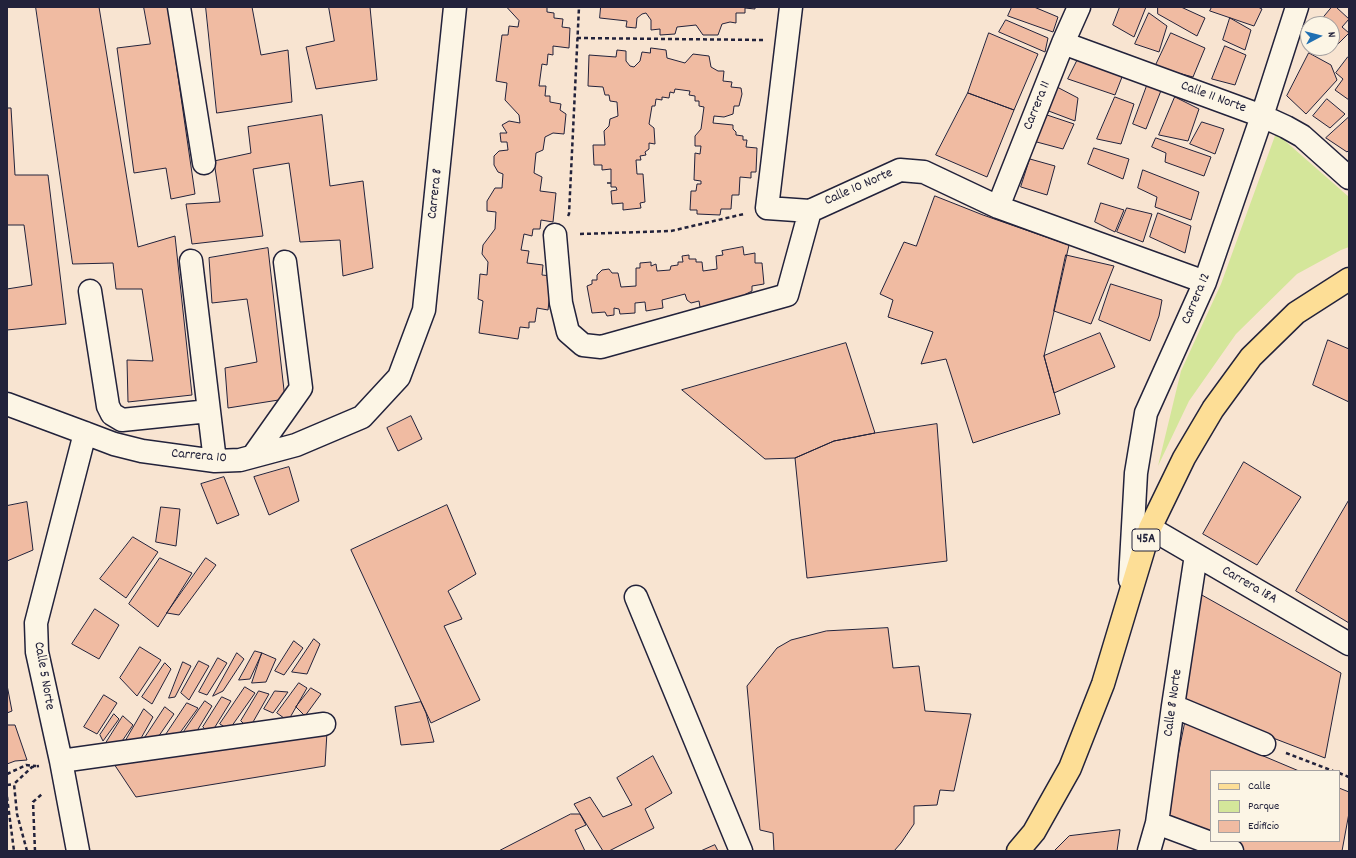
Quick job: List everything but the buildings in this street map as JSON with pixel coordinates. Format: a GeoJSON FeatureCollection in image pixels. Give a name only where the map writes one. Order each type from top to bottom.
{"type":"FeatureCollection","features":[{"type":"Feature","properties":{"kind":"main road","name":"45A"},"geometry":{"type":"LineString","coordinates":[[1018,851],[1034,832],[1070,768],[1102,684],[1150,528],[1188,451],[1213,409],[1251,357],[1296,313],[1349,279]]}},
{"type":"Feature","properties":{"kind":"street"},"geometry":{"type":"LineString","coordinates":[[179,7],[204,163]]}},
{"type":"Feature","properties":{"kind":"street","name":"Carrera 8"},"geometry":{"type":"LineString","coordinates":[[399,378],[424,310],[455,7]]}},
{"type":"Feature","properties":{"kind":"street"},"geometry":{"type":"LineString","coordinates":[[767,208],[791,7]]}},
{"type":"Feature","properties":{"kind":"street","name":"Carrera 11"},"geometry":{"type":"LineString","coordinates":[[998,207],[1063,43],[1079,7]]}},
{"type":"Feature","properties":{"kind":"street","name":"Carrera 12"},"geometry":{"type":"LineString","coordinates":[[1129,596],[1136,473],[1146,413],[1205,282],[1262,116],[1297,7]]}},
{"type":"Feature","properties":{"kind":"street","name":"Calle 11 Norte"},"geometry":{"type":"LineString","coordinates":[[1063,43],[1286,126],[1302,136],[1349,178]]}},
{"type":"Feature","properties":{"kind":"street","name":"Calle 10 Norte"},"geometry":{"type":"LineString","coordinates":[[767,208],[810,211],[900,170],[924,172],[998,207],[1205,282]]}},
{"type":"Feature","properties":{"kind":"street"},"geometry":{"type":"LineString","coordinates":[[555,235],[561,303],[568,332],[583,345],[601,348],[787,295],[810,211]]}},
{"type":"Feature","properties":{"kind":"street"},"geometry":{"type":"LineString","coordinates":[[190,262],[215,461]]}},
{"type":"Feature","properties":{"kind":"street"},"geometry":{"type":"LineString","coordinates":[[253,456],[301,388],[284,262]]}},
{"type":"Feature","properties":{"kind":"street"},"geometry":{"type":"LineString","coordinates":[[90,291],[108,406],[112,414],[122,420],[209,411]]}},
{"type":"Feature","properties":{"kind":"street","name":"Carrera 10"},"geometry":{"type":"LineString","coordinates":[[7,404],[114,444],[142,451],[215,461],[240,460],[296,445],[362,416],[399,378]]}},
{"type":"Feature","properties":{"kind":"street","name":"Calle 5 Norte"},"geometry":{"type":"LineString","coordinates":[[78,851],[61,761],[37,652],[36,623],[85,433]]}},
{"type":"Feature","properties":{"kind":"street","name":"Carrera 18A"},"geometry":{"type":"LineString","coordinates":[[1150,528],[1349,644]]}},
{"type":"Feature","properties":{"kind":"street","name":"Calle 8 Norte"},"geometry":{"type":"LineString","coordinates":[[1149,851],[1157,823],[1196,555]]}},
{"type":"Feature","properties":{"kind":"street"},"geometry":{"type":"LineString","coordinates":[[636,597],[741,851]]}},
{"type":"Feature","properties":{"kind":"street"},"geometry":{"type":"LineString","coordinates":[[1173,706],[1264,744]]}},
{"type":"Feature","properties":{"kind":"street"},"geometry":{"type":"LineString","coordinates":[[61,761],[324,724]]}},
{"type":"Feature","properties":{"kind":"street"},"geometry":{"type":"LineString","coordinates":[[1157,823],[1232,851]]}},
{"type":"Feature","properties":{"kind":"path"},"geometry":{"type":"LineString","coordinates":[[555,235],[569,214],[579,7]]}},
{"type":"Feature","properties":{"kind":"path"},"geometry":{"type":"LineString","coordinates":[[577,38],[787,40]]}},
{"type":"Feature","properties":{"kind":"path"},"geometry":{"type":"LineString","coordinates":[[555,235],[671,231],[767,208]]}},
{"type":"Feature","properties":{"kind":"path"},"geometry":{"type":"LineString","coordinates":[[1264,744],[1330,770]]}},
{"type":"Feature","properties":{"kind":"path"},"geometry":{"type":"LineString","coordinates":[[7,774],[26,765],[38,766]]}},
{"type":"Feature","properties":{"kind":"path"},"geometry":{"type":"LineString","coordinates":[[38,766],[40,770]]}},
{"type":"Feature","properties":{"kind":"path"},"geometry":{"type":"LineString","coordinates":[[7,785],[14,784],[32,768],[38,766]]}},
{"type":"Feature","properties":{"kind":"path"},"geometry":{"type":"LineString","coordinates":[[14,784],[17,814],[27,851]]}},
{"type":"Feature","properties":{"kind":"path"},"geometry":{"type":"LineString","coordinates":[[35,851],[33,802],[42,795],[42,788]]}},
{"type":"Feature","properties":{"kind":"path"},"geometry":{"type":"LineString","coordinates":[[7,797],[14,851]]}},
{"type":"Feature","properties":{"kind":"green space"},"geometry":{"type":"Polygon","coordinates":[[[1276,133],[1349,197],[1349,247],[1297,274],[1236,334],[1189,401],[1158,466],[1181,371],[1221,284],[1276,133]]]}}]}
